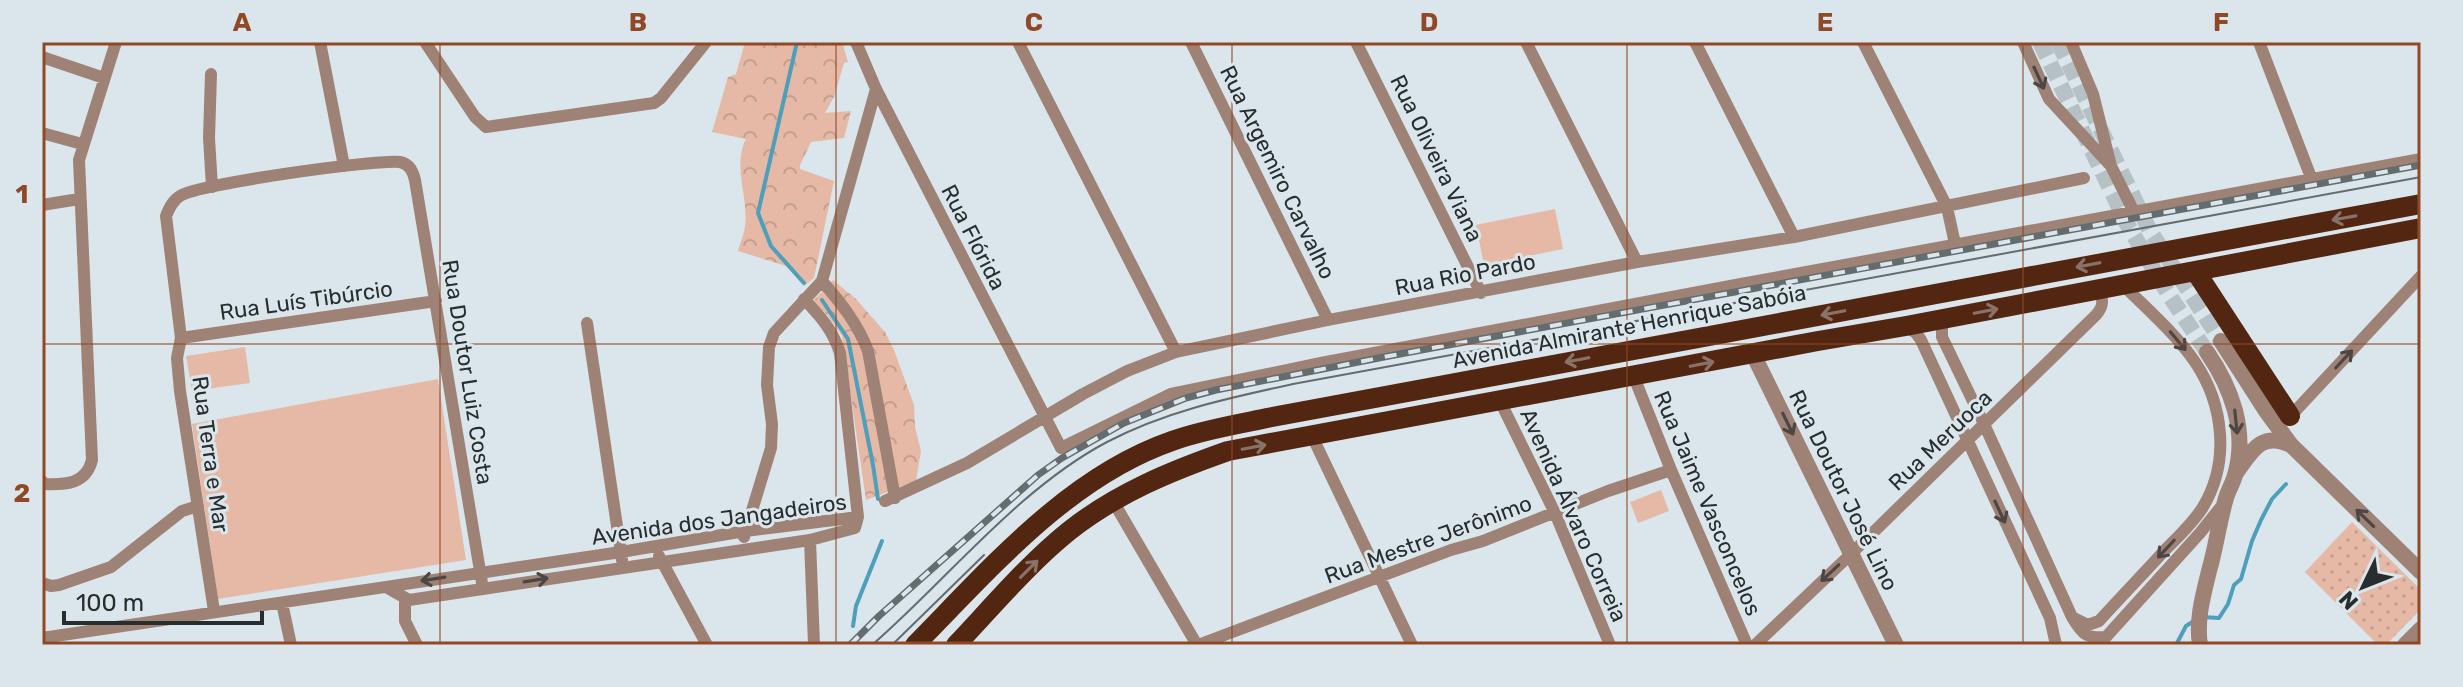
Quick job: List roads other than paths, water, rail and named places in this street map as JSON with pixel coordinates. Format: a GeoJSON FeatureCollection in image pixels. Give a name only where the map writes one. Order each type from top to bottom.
{"type":"FeatureCollection","features":[{"type":"Feature","properties":{"kind":"highway","name":"Avenida Almirante Henrique Sabóia"},"geometry":{"type":"LineString","coordinates":[[915,645],[1049,514],[1096,479],[1172,441],[1221,427],[2421,204]]}},
{"type":"Feature","properties":{"kind":"highway"},"geometry":{"type":"LineString","coordinates":[[956,645],[1069,531],[1113,501],[1161,475],[1228,451],[1942,320],[2421,228]]}},
{"type":"Feature","properties":{"kind":"highway"},"geometry":{"type":"LineString","coordinates":[[2196,272],[2290,416]]}},
{"type":"Feature","properties":{"kind":"highway"},"geometry":{"type":"LineString","coordinates":[[976,583],[996,603]]}},
{"type":"Feature","properties":{"kind":"street"},"geometry":{"type":"LineString","coordinates":[[43,483],[78,481],[89,469],[92,460],[79,160],[116,42]]}},
{"type":"Feature","properties":{"kind":"street"},"geometry":{"type":"LineString","coordinates":[[211,74],[212,187],[344,166],[320,42]]}},
{"type":"Feature","properties":{"kind":"street"},"geometry":{"type":"LineString","coordinates":[[427,42],[475,117],[486,127],[654,103],[706,42]]}},
{"type":"Feature","properties":{"kind":"street","name":"Rua Flórida"},"geometry":{"type":"LineString","coordinates":[[856,42],[876,89],[1061,448]]}},
{"type":"Feature","properties":{"kind":"street"},"geometry":{"type":"LineString","coordinates":[[1018,42],[1176,352]]}},
{"type":"Feature","properties":{"kind":"street","name":"Rua Argemiro Carvalho"},"geometry":{"type":"LineString","coordinates":[[1191,42],[1328,320]]}},
{"type":"Feature","properties":{"kind":"street","name":"Rua Oliveira Viana"},"geometry":{"type":"LineString","coordinates":[[1356,42],[1481,293]]}},
{"type":"Feature","properties":{"kind":"street"},"geometry":{"type":"LineString","coordinates":[[1526,42],[1637,262]]}},
{"type":"Feature","properties":{"kind":"street"},"geometry":{"type":"LineString","coordinates":[[1695,42],[1794,237]]}},
{"type":"Feature","properties":{"kind":"street"},"geometry":{"type":"LineString","coordinates":[[1863,42],[1947,207],[1955,244]]}},
{"type":"Feature","properties":{"kind":"street"},"geometry":{"type":"LineString","coordinates":[[2023,42],[2049,99],[2111,166]]}},
{"type":"Feature","properties":{"kind":"street"},"geometry":{"type":"LineString","coordinates":[[2071,42],[2093,94],[2111,166],[2134,212]]}},
{"type":"Feature","properties":{"kind":"street"},"geometry":{"type":"LineString","coordinates":[[2259,42],[2312,180]]}},
{"type":"Feature","properties":{"kind":"street"},"geometry":{"type":"LineString","coordinates":[[42,57],[104,78]]}},
{"type":"Feature","properties":{"kind":"street"},"geometry":{"type":"LineString","coordinates":[[743,548],[745,531],[771,448],[772,424],[767,385],[769,347],[774,333],[821,282],[876,89]]}},
{"type":"Feature","properties":{"kind":"street"},"geometry":{"type":"LineString","coordinates":[[42,133],[82,144]]}},
{"type":"Feature","properties":{"kind":"street"},"geometry":{"type":"LineString","coordinates":[[2086,139],[2098,145],[2104,135]]}},
{"type":"Feature","properties":{"kind":"street","name":"Avenida Almirante Henrique Sabóia"},"geometry":{"type":"LineString","coordinates":[[1061,448],[1171,394],[1352,357],[2421,159]]}},
{"type":"Feature","properties":{"kind":"street","name":"Rua Doutor Luiz Costa"},"geometry":{"type":"LineString","coordinates":[[344,166],[398,162],[406,164],[415,180],[483,589]]}},
{"type":"Feature","properties":{"kind":"street","name":"Rua Rio Pardo"},"geometry":{"type":"LineString","coordinates":[[821,282],[844,306],[861,332],[868,351],[890,500],[967,463],[1127,371],[1176,352],[1637,262],[1794,237],[2084,178]]}},
{"type":"Feature","properties":{"kind":"street","name":"Rua Terra e Mar"},"geometry":{"type":"LineString","coordinates":[[212,187],[182,194],[166,216],[181,338],[177,358],[180,391],[214,611]]}},
{"type":"Feature","properties":{"kind":"street"},"geometry":{"type":"LineString","coordinates":[[42,205],[79,199]]}},
{"type":"Feature","properties":{"kind":"street"},"geometry":{"type":"LineString","coordinates":[[2291,445],[2284,428],[2290,416],[2421,276]]}},
{"type":"Feature","properties":{"kind":"street"},"geometry":{"type":"LineString","coordinates":[[2072,617],[2088,625],[2099,621],[2195,518],[2213,487],[2219,462],[2221,439],[2213,395],[2204,377],[2184,348],[2123,285]]}},
{"type":"Feature","properties":{"kind":"street","name":"Rua Meruoca"},"geometry":{"type":"LineString","coordinates":[[1755,645],[2100,310],[2102,297],[2098,290]]}},
{"type":"Feature","properties":{"kind":"street"},"geometry":{"type":"LineString","coordinates":[[806,297],[835,337],[840,353],[861,509]]}},
{"type":"Feature","properties":{"kind":"street","name":"Rua Luís Tibúrcio"},"geometry":{"type":"LineString","coordinates":[[181,338],[436,301]]}},
{"type":"Feature","properties":{"kind":"street"},"geometry":{"type":"LineString","coordinates":[[1942,320],[1942,337],[2072,617],[2088,636],[2106,637]]}},
{"type":"Feature","properties":{"kind":"street"},"geometry":{"type":"LineString","coordinates":[[587,323],[624,567]]}},
{"type":"Feature","properties":{"kind":"street"},"geometry":{"type":"LineString","coordinates":[[1906,326],[1921,340],[2050,618],[2056,645]]}},
{"type":"Feature","properties":{"kind":"street"},"geometry":{"type":"LineString","coordinates":[[2221,341],[2291,445],[2421,572]]}},
{"type":"Feature","properties":{"kind":"street"},"geometry":{"type":"LineString","coordinates":[[2207,352],[2230,390],[2237,415],[2236,473]]}},
{"type":"Feature","properties":{"kind":"street","name":"Rua Doutor José Lino"},"geometry":{"type":"LineString","coordinates":[[1753,354],[1896,645]]}},
{"type":"Feature","properties":{"kind":"street","name":"Rua Jaime Vasconcelos"},"geometry":{"type":"LineString","coordinates":[[1634,377],[1747,645]]}},
{"type":"Feature","properties":{"kind":"street","name":"Avenida Álvaro Correia"},"geometry":{"type":"LineString","coordinates":[[1500,401],[1555,513],[1610,645]]}},
{"type":"Feature","properties":{"kind":"street"},"geometry":{"type":"LineString","coordinates":[[1312,436],[1412,645]]}},
{"type":"Feature","properties":{"kind":"street"},"geometry":{"type":"LineString","coordinates":[[2199,637],[2201,601],[2226,499],[2236,473],[2261,443],[2271,439],[2291,445]]}},
{"type":"Feature","properties":{"kind":"street","name":"Rua Mestre Jerônimo"},"geometry":{"type":"LineString","coordinates":[[1198,645],[1671,470]]}},
{"type":"Feature","properties":{"kind":"street"},"geometry":{"type":"LineString","coordinates":[[2088,645],[2106,637],[2200,533],[2226,499]]}},
{"type":"Feature","properties":{"kind":"street"},"geometry":{"type":"LineString","coordinates":[[1113,501],[1198,645]]}},
{"type":"Feature","properties":{"kind":"street"},"geometry":{"type":"LineString","coordinates":[[42,583],[59,585],[111,567],[182,511],[198,506]]}},
{"type":"Feature","properties":{"kind":"street","name":"Avenida dos Jangadeiros"},"geometry":{"type":"LineString","coordinates":[[42,638],[654,547],[861,509],[857,525],[851,531],[810,540],[409,600],[405,598]]}},
{"type":"Feature","properties":{"kind":"street"},"geometry":{"type":"LineString","coordinates":[[810,540],[814,645]]}},
{"type":"Feature","properties":{"kind":"street"},"geometry":{"type":"LineString","coordinates":[[654,547],[707,645]]}},
{"type":"Feature","properties":{"kind":"street"},"geometry":{"type":"LineString","coordinates":[[386,587],[405,598],[405,621],[417,645]]}},
{"type":"Feature","properties":{"kind":"street"},"geometry":{"type":"LineString","coordinates":[[282,603],[291,645]]}},
{"type":"Feature","properties":{"kind":"street"},"geometry":{"type":"LineString","coordinates":[[2405,645],[2421,629]]}},
{"type":"Feature","properties":{"kind":"waterway"},"geometry":{"type":"LineString","coordinates":[[797,42],[758,213],[771,246],[804,283]]}},
{"type":"Feature","properties":{"kind":"waterway"},"geometry":{"type":"LineString","coordinates":[[822,300],[848,339],[878,499]]}},
{"type":"Feature","properties":{"kind":"waterway"},"geometry":{"type":"LineString","coordinates":[[2202,617],[2219,618],[2228,604],[2234,585],[2241,579],[2261,520],[2272,499],[2286,484]]}},
{"type":"Feature","properties":{"kind":"waterway"},"geometry":{"type":"LineString","coordinates":[[853,626],[856,606],[882,541]]}},
{"type":"Feature","properties":{"kind":"waterway"},"geometry":{"type":"LineString","coordinates":[[2176,645],[2186,626],[2194,621]]}},
{"type":"Feature","properties":{"kind":"tunnel"},"geometry":{"type":"LineString","coordinates":[[2040,42],[2127,224],[2207,352]]}},
{"type":"Feature","properties":{"kind":"tunnel"},"geometry":{"type":"LineString","coordinates":[[2058,42],[2150,231],[2221,341]]}},
{"type":"Feature","properties":{"kind":"tram line"},"geometry":{"type":"LineString","coordinates":[[872,645],[1043,484],[1074,462],[1129,431],[1198,407],[1293,384],[2421,177]]}},
{"type":"Feature","properties":{"kind":"tram line"},"geometry":{"type":"LineString","coordinates":[[892,645],[984,555]]}},
{"type":"Feature","properties":{"kind":"railway"},"geometry":{"type":"LineString","coordinates":[[850,645],[1038,475],[1124,423],[1186,398],[1389,356],[2421,165]]}}]}
